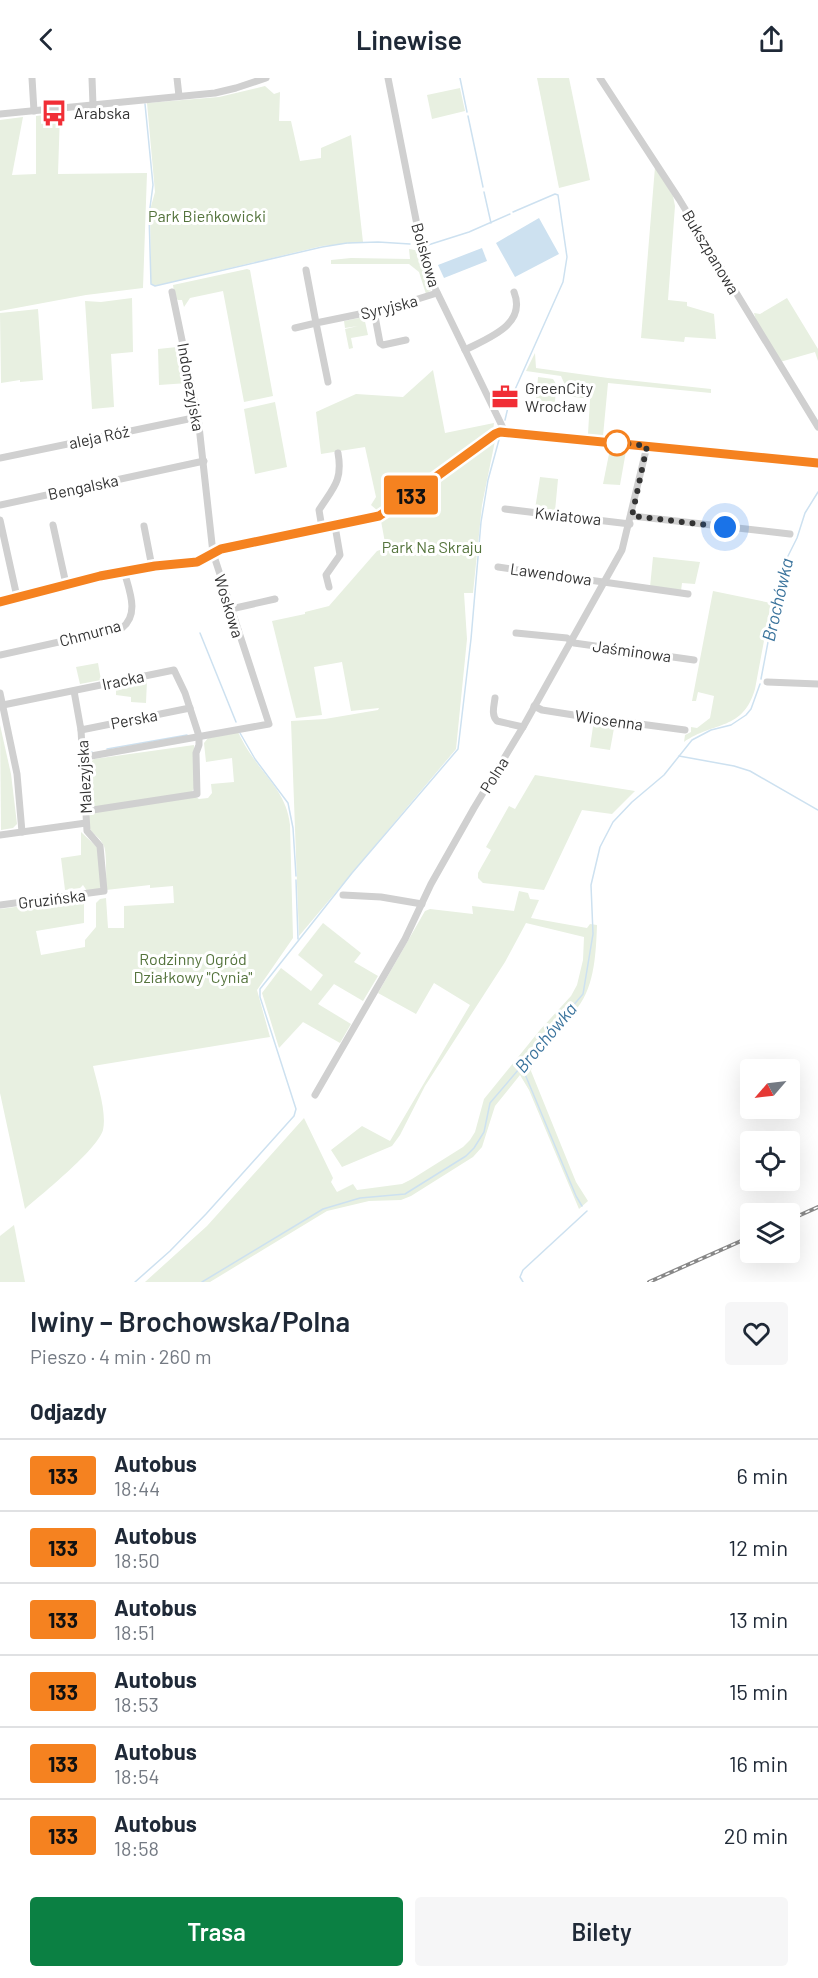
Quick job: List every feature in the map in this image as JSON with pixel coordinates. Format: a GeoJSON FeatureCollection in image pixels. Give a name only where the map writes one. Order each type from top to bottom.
{"type":"FeatureCollection","features":[{"type":"Feature","properties":{"kind":"street"},"geometry":{"type":"LineString","coordinates":[[32,78],[34,111]]}},
{"type":"Feature","properties":{"kind":"street"},"geometry":{"type":"LineString","coordinates":[[92,78],[93,105]]}},
{"type":"Feature","properties":{"kind":"street"},"geometry":{"type":"LineString","coordinates":[[177,78],[179,96]]}},
{"type":"Feature","properties":{"kind":"street"},"geometry":{"type":"LineString","coordinates":[[0,114],[224,91],[266,78]]}},
{"type":"Feature","properties":{"kind":"street","name":"Boiskowa"},"geometry":{"type":"LineString","coordinates":[[388,78],[420,240],[437,293],[505,432]]}},
{"type":"Feature","properties":{"kind":"street","name":"Bukszpanowa"},"geometry":{"type":"LineString","coordinates":[[600,78],[685,208],[818,428]]}},
{"type":"Feature","properties":{"kind":"street"},"geometry":{"type":"LineString","coordinates":[[306,270],[328,382]]}},
{"type":"Feature","properties":{"kind":"street","name":"Indonezyjska"},"geometry":{"type":"LineString","coordinates":[[172,292],[198,417],[207,484]]}},
{"type":"Feature","properties":{"kind":"street"},"geometry":{"type":"LineString","coordinates":[[466,353],[509,325],[516,309],[514,292]]}},
{"type":"Feature","properties":{"kind":"street","name":"Syryjska"},"geometry":{"type":"LineString","coordinates":[[294,328],[374,311],[437,293]]}},
{"type":"Feature","properties":{"kind":"street"},"geometry":{"type":"LineString","coordinates":[[374,311],[380,343],[383,345],[405,340]]}},
{"type":"Feature","properties":{"kind":"street","name":"aleja Róż"},"geometry":{"type":"LineString","coordinates":[[0,458],[198,417]]}},
{"type":"Feature","properties":{"kind":"street"},"geometry":{"type":"LineString","coordinates":[[0,602],[124,571],[197,562],[221,549],[379,516],[495,434],[505,432],[818,463]]}},
{"type":"Feature","properties":{"kind":"street","name":"Polna"},"geometry":{"type":"LineString","coordinates":[[315,1095],[405,939],[474,808],[523,727],[622,550],[647,446]]}},
{"type":"Feature","properties":{"kind":"street"},"geometry":{"type":"LineString","coordinates":[[322,528],[319,510],[339,479],[338,453]]}},
{"type":"Feature","properties":{"kind":"street","name":"Bengalska"},"geometry":{"type":"LineString","coordinates":[[0,505],[204,461]]}},
{"type":"Feature","properties":{"kind":"street","name":"Woskowa"},"geometry":{"type":"LineString","coordinates":[[199,736],[268,724],[213,554],[207,484]]}},
{"type":"Feature","properties":{"kind":"street","name":"Kwiatowa"},"geometry":{"type":"LineString","coordinates":[[506,509],[790,534]]}},
{"type":"Feature","properties":{"kind":"street"},"geometry":{"type":"LineString","coordinates":[[0,520],[3,544],[17,597]]}},
{"type":"Feature","properties":{"kind":"street"},"geometry":{"type":"LineString","coordinates":[[53,525],[66,584]]}},
{"type":"Feature","properties":{"kind":"street"},"geometry":{"type":"LineString","coordinates":[[144,526],[152,567]]}},
{"type":"Feature","properties":{"kind":"street"},"geometry":{"type":"LineString","coordinates":[[328,587],[326,575],[340,555],[334,526]]}},
{"type":"Feature","properties":{"kind":"street","name":"Lawendowa"},"geometry":{"type":"LineString","coordinates":[[498,567],[688,594]]}},
{"type":"Feature","properties":{"kind":"street","name":"Chmurna"},"geometry":{"type":"LineString","coordinates":[[0,655],[122,628],[128,624],[133,608],[124,571]]}},
{"type":"Feature","properties":{"kind":"street"},"geometry":{"type":"LineString","coordinates":[[231,609],[275,599]]}},
{"type":"Feature","properties":{"kind":"street","name":"Jaśminowa"},"geometry":{"type":"LineString","coordinates":[[516,633],[567,638],[571,641],[694,660]]}},
{"type":"Feature","properties":{"kind":"street","name":"Iracka"},"geometry":{"type":"LineString","coordinates":[[3,705],[174,670],[199,736]]}},
{"type":"Feature","properties":{"kind":"street"},"geometry":{"type":"LineString","coordinates":[[767,682],[818,684]]}},
{"type":"Feature","properties":{"kind":"street"},"geometry":{"type":"LineString","coordinates":[[74,691],[81,730]]}},
{"type":"Feature","properties":{"kind":"street"},"geometry":{"type":"LineString","coordinates":[[0,693],[16,774],[22,832]]}},
{"type":"Feature","properties":{"kind":"street"},"geometry":{"type":"LineString","coordinates":[[495,698],[494,718],[497,721],[523,727]]}},
{"type":"Feature","properties":{"kind":"street","name":"Wiosenna"},"geometry":{"type":"LineString","coordinates":[[534,706],[542,710],[685,730]]}},
{"type":"Feature","properties":{"kind":"street","name":"Perska"},"geometry":{"type":"LineString","coordinates":[[81,730],[190,708]]}},
{"type":"Feature","properties":{"kind":"street","name":"Malezyjska"},"geometry":{"type":"LineString","coordinates":[[81,730],[87,831],[100,846],[104,891]]}},
{"type":"Feature","properties":{"kind":"street"},"geometry":{"type":"LineString","coordinates":[[86,811],[197,794],[196,753],[199,736],[91,756]]}},
{"type":"Feature","properties":{"kind":"street"},"geometry":{"type":"LineString","coordinates":[[0,834],[86,823]]}},
{"type":"Feature","properties":{"kind":"street","name":"Gruzińska"},"geometry":{"type":"LineString","coordinates":[[0,905],[104,891]]}},
{"type":"Feature","properties":{"kind":"street"},"geometry":{"type":"LineString","coordinates":[[343,895],[422,904]]}},
{"type":"Feature","properties":{"kind":"green space"},"geometry":{"type":"Polygon","coordinates":[[[537,78],[569,78],[590,180],[559,188],[537,78]]]}},
{"type":"Feature","properties":{"kind":"green space","name":"Park Bieńkowicki"},"geometry":{"type":"Polygon","coordinates":[[[265,86],[274,94],[280,92],[279,121],[291,121],[300,161],[321,158],[321,148],[351,135],[363,242],[322,246],[155,286],[151,283],[150,210],[155,192],[147,103],[219,97],[265,86]]]}},
{"type":"Feature","properties":{"kind":"green space"},"geometry":{"type":"Polygon","coordinates":[[[460,88],[465,111],[432,119],[427,95],[460,88]]]}},
{"type":"Feature","properties":{"kind":"green space"},"geometry":{"type":"Polygon","coordinates":[[[60,113],[58,174],[147,173],[143,288],[86,295],[0,311],[0,120],[23,117],[12,175],[36,174],[36,116],[60,113]]]}},
{"type":"Feature","properties":{"kind":"green space"},"geometry":{"type":"Polygon","coordinates":[[[655,167],[673,196],[675,206],[668,300],[687,302],[687,306],[714,314],[716,339],[685,337],[684,342],[641,338],[655,167]]]}},
{"type":"Feature","properties":{"kind":"green space"},"geometry":{"type":"Polygon","coordinates":[[[409,249],[420,251],[431,290],[426,294],[419,272],[409,264],[331,264],[331,260],[351,258],[410,259],[409,249]]]}},
{"type":"Feature","properties":{"kind":"green space"},"geometry":{"type":"Polygon","coordinates":[[[250,270],[273,396],[244,402],[223,291],[190,298],[184,307],[182,300],[175,298],[173,285],[250,270]]]}},
{"type":"Feature","properties":{"kind":"green space"},"geometry":{"type":"Polygon","coordinates":[[[132,298],[133,352],[111,354],[114,407],[92,409],[85,301],[101,302],[132,298]]]}},
{"type":"Feature","properties":{"kind":"green space"},"geometry":{"type":"Polygon","coordinates":[[[787,298],[818,349],[818,361],[815,352],[780,362],[756,320],[754,313],[760,314],[787,298]]]}},
{"type":"Feature","properties":{"kind":"green space"},"geometry":{"type":"Polygon","coordinates":[[[38,309],[43,380],[1,383],[0,313],[38,309]]]}},
{"type":"Feature","properties":{"kind":"green space"},"geometry":{"type":"Polygon","coordinates":[[[364,317],[368,335],[351,338],[353,348],[349,349],[345,329],[358,326],[345,328],[344,321],[364,317]]]}},
{"type":"Feature","properties":{"kind":"green space"},"geometry":{"type":"Polygon","coordinates":[[[177,347],[182,351],[188,383],[159,385],[158,349],[177,347]]]}},
{"type":"Feature","properties":{"kind":"green space"},"geometry":{"type":"Polygon","coordinates":[[[535,353],[536,368],[711,389],[711,393],[608,383],[603,436],[588,434],[590,399],[559,395],[565,385],[561,376],[526,371],[535,353]]]}},
{"type":"Feature","properties":{"kind":"green space"},"geometry":{"type":"Polygon","coordinates":[[[433,370],[445,433],[494,423],[493,431],[455,462],[452,459],[432,478],[382,511],[378,511],[371,505],[376,497],[365,447],[321,454],[316,412],[356,394],[403,397],[433,370]]]}},
{"type":"Feature","properties":{"kind":"green space"},"geometry":{"type":"Polygon","coordinates":[[[538,377],[553,379],[556,384],[555,402],[536,401],[538,377]]]}},
{"type":"Feature","properties":{"kind":"green space"},"geometry":{"type":"Polygon","coordinates":[[[275,402],[287,467],[255,474],[244,409],[275,402]]]}},
{"type":"Feature","properties":{"kind":"green space","name":"Park Na Skraju"},"geometry":{"type":"Polygon","coordinates":[[[496,436],[482,505],[473,593],[464,593],[467,639],[456,749],[299,936],[291,721],[325,719],[379,708],[351,711],[342,662],[314,667],[322,715],[296,718],[272,621],[329,606],[377,551],[386,548],[381,521],[454,472],[496,436]]]}},
{"type":"Feature","properties":{"kind":"green space"},"geometry":{"type":"Polygon","coordinates":[[[610,449],[626,451],[620,485],[603,484],[610,449]]]}},
{"type":"Feature","properties":{"kind":"green space"},"geometry":{"type":"Polygon","coordinates":[[[540,477],[558,479],[555,511],[535,509],[540,477]]]}},
{"type":"Feature","properties":{"kind":"green space"},"geometry":{"type":"Polygon","coordinates":[[[653,557],[700,562],[695,584],[682,583],[681,591],[650,587],[653,557]]]}},
{"type":"Feature","properties":{"kind":"green space"},"geometry":{"type":"Polygon","coordinates":[[[713,591],[771,603],[755,689],[750,702],[735,719],[695,735],[684,742],[685,735],[691,732],[691,727],[697,728],[710,718],[714,696],[698,692],[696,701],[692,701],[713,591]]]}},
{"type":"Feature","properties":{"kind":"green space"},"geometry":{"type":"Polygon","coordinates":[[[98,663],[101,680],[80,684],[76,667],[98,663]]]}},
{"type":"Feature","properties":{"kind":"green space"},"geometry":{"type":"Polygon","coordinates":[[[147,680],[146,703],[131,702],[131,697],[116,695],[116,686],[147,680]]]}},
{"type":"Feature","properties":{"kind":"green space"},"geometry":{"type":"Polygon","coordinates":[[[594,720],[615,723],[610,750],[590,747],[594,720]]]}},
{"type":"Feature","properties":{"kind":"green space"},"geometry":{"type":"Polygon","coordinates":[[[0,725],[11,774],[17,824],[13,828],[1,830],[0,725]]]}},
{"type":"Feature","properties":{"kind":"green space","name":"Rodzinny Ogród Działkowy \"Cynia\""},"geometry":{"type":"Polygon","coordinates":[[[237,730],[249,752],[282,797],[290,825],[293,938],[257,990],[270,1037],[93,1066],[103,1106],[104,1123],[99,1139],[56,1183],[25,1209],[0,1093],[0,909],[84,898],[84,923],[36,931],[41,955],[85,947],[85,940],[96,927],[96,903],[100,899],[106,898],[108,928],[124,928],[124,906],[174,903],[173,886],[150,888],[150,885],[106,890],[105,850],[101,841],[90,829],[90,813],[194,796],[199,799],[208,798],[212,793],[211,784],[234,782],[232,758],[206,762],[204,743],[208,738],[230,734],[237,730]]]}},
{"type":"Feature","properties":{"kind":"green space"},"geometry":{"type":"Polygon","coordinates":[[[194,745],[196,784],[192,792],[107,807],[93,806],[90,763],[94,759],[194,745]]]}},
{"type":"Feature","properties":{"kind":"green space"},"geometry":{"type":"Polygon","coordinates":[[[535,775],[635,791],[612,814],[582,810],[544,890],[483,883],[478,878],[478,873],[491,850],[486,847],[509,806],[515,809],[535,775]]]}},
{"type":"Feature","properties":{"kind":"green space"},"geometry":{"type":"Polygon","coordinates":[[[81,832],[99,849],[102,887],[95,891],[87,891],[83,885],[80,888],[65,890],[61,858],[81,855],[81,832]]]}},
{"type":"Feature","properties":{"kind":"green space"},"geometry":{"type":"Polygon","coordinates":[[[519,891],[528,893],[530,899],[539,900],[531,918],[587,928],[590,924],[597,925],[594,967],[584,998],[538,1053],[531,1071],[576,1182],[588,1201],[579,1209],[529,1090],[520,1075],[495,1106],[482,1147],[473,1157],[411,1196],[401,1200],[369,1201],[327,1211],[210,1282],[145,1282],[207,1226],[304,1118],[333,1178],[331,1182],[337,1192],[353,1184],[357,1190],[402,1184],[463,1147],[470,1140],[475,1132],[484,1099],[571,996],[577,985],[583,960],[584,937],[526,923],[505,962],[425,1086],[392,1146],[342,1167],[331,1150],[362,1126],[390,1141],[470,1005],[434,983],[416,1014],[378,993],[425,911],[430,909],[473,914],[472,906],[514,911],[519,891]]]}},
{"type":"Feature","properties":{"kind":"green space"},"geometry":{"type":"Polygon","coordinates":[[[323,923],[361,953],[354,962],[378,976],[363,1001],[334,984],[318,1004],[351,1024],[340,1043],[303,1022],[279,1048],[262,993],[281,968],[311,991],[323,975],[298,955],[323,923]]]}},
{"type":"Feature","properties":{"kind":"green space"},"geometry":{"type":"Polygon","coordinates":[[[14,1225],[25,1282],[0,1282],[0,1236],[14,1225]]]}},
{"type":"Feature","properties":{"kind":"water"},"geometry":{"type":"Polygon","coordinates":[[[539,218],[559,254],[515,277],[496,243],[539,218]]]}},
{"type":"Feature","properties":{"kind":"water"},"geometry":{"type":"Polygon","coordinates":[[[482,248],[487,261],[444,278],[438,265],[482,248]]]}},
{"type":"Feature","properties":{"kind":"waterway"},"geometry":{"type":"LineString","coordinates":[[460,78],[467,112]]}},
{"type":"Feature","properties":{"kind":"waterway"},"geometry":{"type":"LineString","coordinates":[[145,104],[153,185],[149,215],[151,284],[155,286],[347,243]]}},
{"type":"Feature","properties":{"kind":"waterway"},"geometry":{"type":"LineString","coordinates":[[468,116],[483,187]]}},
{"type":"Feature","properties":{"kind":"waterway"},"geometry":{"type":"LineString","coordinates":[[484,192],[491,223]]}},
{"type":"Feature","properties":{"kind":"waterway"},"geometry":{"type":"LineString","coordinates":[[505,420],[509,403],[563,282],[567,257],[558,195],[555,194],[513,212]]}},
{"type":"Feature","properties":{"kind":"waterway"},"geometry":{"type":"LineString","coordinates":[[428,245],[469,232],[510,214]]}},
{"type":"Feature","properties":{"kind":"waterway"},"geometry":{"type":"LineString","coordinates":[[348,243],[410,244]]}},
{"type":"Feature","properties":{"kind":"waterway"},"geometry":{"type":"LineString","coordinates":[[135,1282],[170,1251],[206,1214],[294,1116],[296,1109],[260,997],[260,989],[352,873],[458,749],[471,639],[481,522],[488,480],[500,436]]}},
{"type":"Feature","properties":{"kind":"waterway","name":"Brochówka"},"geometry":{"type":"LineString","coordinates":[[761,679],[782,568],[797,538],[805,513],[818,492]]}},
{"type":"Feature","properties":{"kind":"waterway"},"geometry":{"type":"LineString","coordinates":[[200,633],[236,722]]}},
{"type":"Feature","properties":{"kind":"waterway","name":"Brochówka"},"geometry":{"type":"LineString","coordinates":[[202,1282],[323,1209],[360,1198],[405,1194],[466,1156],[474,1148],[484,1132],[490,1103],[583,994],[593,934],[591,885],[600,847],[613,822],[632,802],[664,775],[692,740],[711,730],[731,725],[746,715],[751,709],[760,684]]}},
{"type":"Feature","properties":{"kind":"waterway"},"geometry":{"type":"LineString","coordinates":[[240,733],[255,759],[288,803],[293,828],[296,876]]}},
{"type":"Feature","properties":{"kind":"waterway"},"geometry":{"type":"LineString","coordinates":[[107,749],[187,735]]}},
{"type":"Feature","properties":{"kind":"waterway"},"geometry":{"type":"LineString","coordinates":[[87,756],[88,779]]}},
{"type":"Feature","properties":{"kind":"waterway"},"geometry":{"type":"LineString","coordinates":[[679,756],[750,771],[818,810]]}},
{"type":"Feature","properties":{"kind":"waterway"},"geometry":{"type":"LineString","coordinates":[[296,880],[298,939]]}},
{"type":"Feature","properties":{"kind":"waterway"},"geometry":{"type":"LineString","coordinates":[[522,1067],[582,1206]]}},
{"type":"Feature","properties":{"kind":"waterway"},"geometry":{"type":"LineString","coordinates":[[523,1282],[520,1277],[523,1270],[587,1211]]}},
{"type":"Feature","properties":{"kind":"railway"},"geometry":{"type":"LineString","coordinates":[[800,1215],[818,1207]]}},
{"type":"Feature","properties":{"kind":"railway"},"geometry":{"type":"LineString","coordinates":[[649,1282],[740,1241]]}},
{"type":"Feature","properties":{"kind":"bus line","name":"133"},"geometry":{"type":"LineString","coordinates":[[0,602],[100,576],[155,566],[202,561],[221,549],[379,516],[500,432],[818,463]]}},
{"type":"Feature","properties":{"kind":"place","name":"Arabska"},"geometry":{"type":"Point","coordinates":[54,113]}},
{"type":"Feature","properties":{"kind":"place","name":"GreenCity Wrocław"},"geometry":{"type":"Point","coordinates":[505,397]}},
{"type":"Feature","properties":{"kind":"route"},"geometry":{"type":"LineString","coordinates":[[617,443],[612,442],[647,446],[632,516],[725,527]]}}]}
